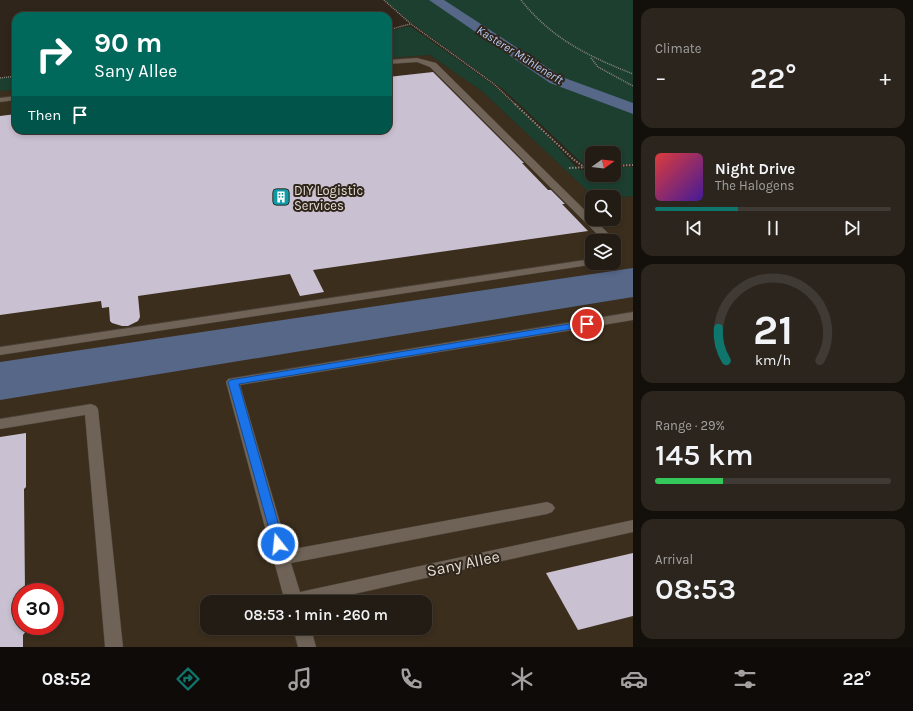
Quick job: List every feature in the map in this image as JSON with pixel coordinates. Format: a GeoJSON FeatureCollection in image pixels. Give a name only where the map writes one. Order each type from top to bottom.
{"type":"FeatureCollection","features":[{"type":"Feature","properties":{"kind":"street"},"geometry":{"type":"LineString","coordinates":[[392,62],[418,60],[429,62],[433,65],[603,234]]}},
{"type":"Feature","properties":{"kind":"street"},"geometry":{"type":"LineString","coordinates":[[0,100],[12,98]]}},
{"type":"Feature","properties":{"kind":"street"},"geometry":{"type":"LineString","coordinates":[[0,351],[585,263]]}},
{"type":"Feature","properties":{"kind":"street","name":"Sany Allee"},"geometry":{"type":"LineString","coordinates":[[292,595],[233,382],[633,316]]}},
{"type":"Feature","properties":{"kind":"street"},"geometry":{"type":"LineString","coordinates":[[0,424],[92,409],[114,647]]}},
{"type":"Feature","properties":{"kind":"street"},"geometry":{"type":"LineString","coordinates":[[282,558],[548,508]]}},
{"type":"Feature","properties":{"kind":"street","name":"Sany Allee"},"geometry":{"type":"LineString","coordinates":[[321,595],[633,526]]}},
{"type":"Feature","properties":{"kind":"street"},"geometry":{"type":"LineString","coordinates":[[304,635],[307,647]]}},
{"type":"Feature","properties":{"kind":"path"},"geometry":{"type":"LineString","coordinates":[[384,0],[410,24],[494,84],[541,127],[573,160],[584,167]]}},
{"type":"Feature","properties":{"kind":"path"},"geometry":{"type":"LineString","coordinates":[[521,0],[542,24],[552,32],[590,56],[633,74]]}},
{"type":"Feature","properties":{"kind":"path"},"geometry":{"type":"LineString","coordinates":[[392,29],[410,24]]}},
{"type":"Feature","properties":{"kind":"path"},"geometry":{"type":"LineString","coordinates":[[590,56],[598,67],[633,86]]}},
{"type":"Feature","properties":{"kind":"path"},"geometry":{"type":"LineString","coordinates":[[0,78],[12,76]]}},
{"type":"Feature","properties":{"kind":"path"},"geometry":{"type":"LineString","coordinates":[[621,166],[633,165]]}},
{"type":"Feature","properties":{"kind":"path"},"geometry":{"type":"LineString","coordinates":[[569,168],[584,167]]}},
{"type":"Feature","properties":{"kind":"shaded area"},"geometry":{"type":"Polygon","coordinates":[[[430,55],[483,92],[587,190],[585,190],[585,226],[621,226],[621,197],[633,196],[633,647],[0,647],[0,91],[12,90],[12,134],[392,134],[392,58],[430,55]]]}},
{"type":"Feature","properties":{"kind":"green space"},"geometry":{"type":"Polygon","coordinates":[[[385,0],[434,0],[555,80],[633,110],[633,164],[621,165],[621,146],[585,146],[584,165],[504,90],[409,21],[385,0]]]}},
{"type":"Feature","properties":{"kind":"green space"},"geometry":{"type":"Polygon","coordinates":[[[437,0],[633,0],[633,107],[559,80],[437,0]]]}},
{"type":"Feature","properties":{"kind":"green space"},"geometry":{"type":"Polygon","coordinates":[[[410,26],[492,84],[535,123],[579,170],[585,170],[585,182],[621,182],[621,167],[633,167],[633,196],[621,197],[621,190],[587,190],[483,92],[430,55],[392,58],[392,30],[410,26]]]}},
{"type":"Feature","properties":{"kind":"green space"},"geometry":{"type":"Polygon","coordinates":[[[12,77],[12,90],[0,91],[0,78],[12,77]]]}},
{"type":"Feature","properties":{"kind":"water"},"geometry":{"type":"Polygon","coordinates":[[[633,268],[633,297],[0,400],[0,362],[633,268]]]}},
{"type":"Feature","properties":{"kind":"building","name":"DIY Logistic Services"},"geometry":{"type":"Polygon","coordinates":[[[433,72],[524,163],[522,163],[548,190],[551,190],[565,204],[562,204],[588,231],[313,270],[324,292],[300,296],[290,274],[138,296],[140,317],[138,321],[128,326],[112,323],[110,321],[109,307],[102,308],[101,301],[0,315],[0,116],[12,114],[12,134],[392,134],[392,77],[433,72]]]}},
{"type":"Feature","properties":{"kind":"building"},"geometry":{"type":"Polygon","coordinates":[[[26,433],[26,487],[24,489],[25,583],[12,583],[12,635],[23,635],[23,647],[0,647],[0,437],[26,433]]]}},
{"type":"Feature","properties":{"kind":"building"},"geometry":{"type":"Polygon","coordinates":[[[633,553],[633,616],[578,630],[546,573],[633,553]]]}},
{"type":"Feature","properties":{"kind":"waterway","name":"Kasterer Mühlenerft"},"geometry":{"type":"LineString","coordinates":[[435,0],[556,80],[633,109]]}},
{"type":"Feature","properties":{"kind":"place","name":"DIY Logistic Services"},"geometry":{"type":"Point","coordinates":[281,197]}},
{"type":"Feature","properties":{"kind":"route"},"geometry":{"type":"LineString","coordinates":[[278,544],[233,382],[587,324]]}}]}
